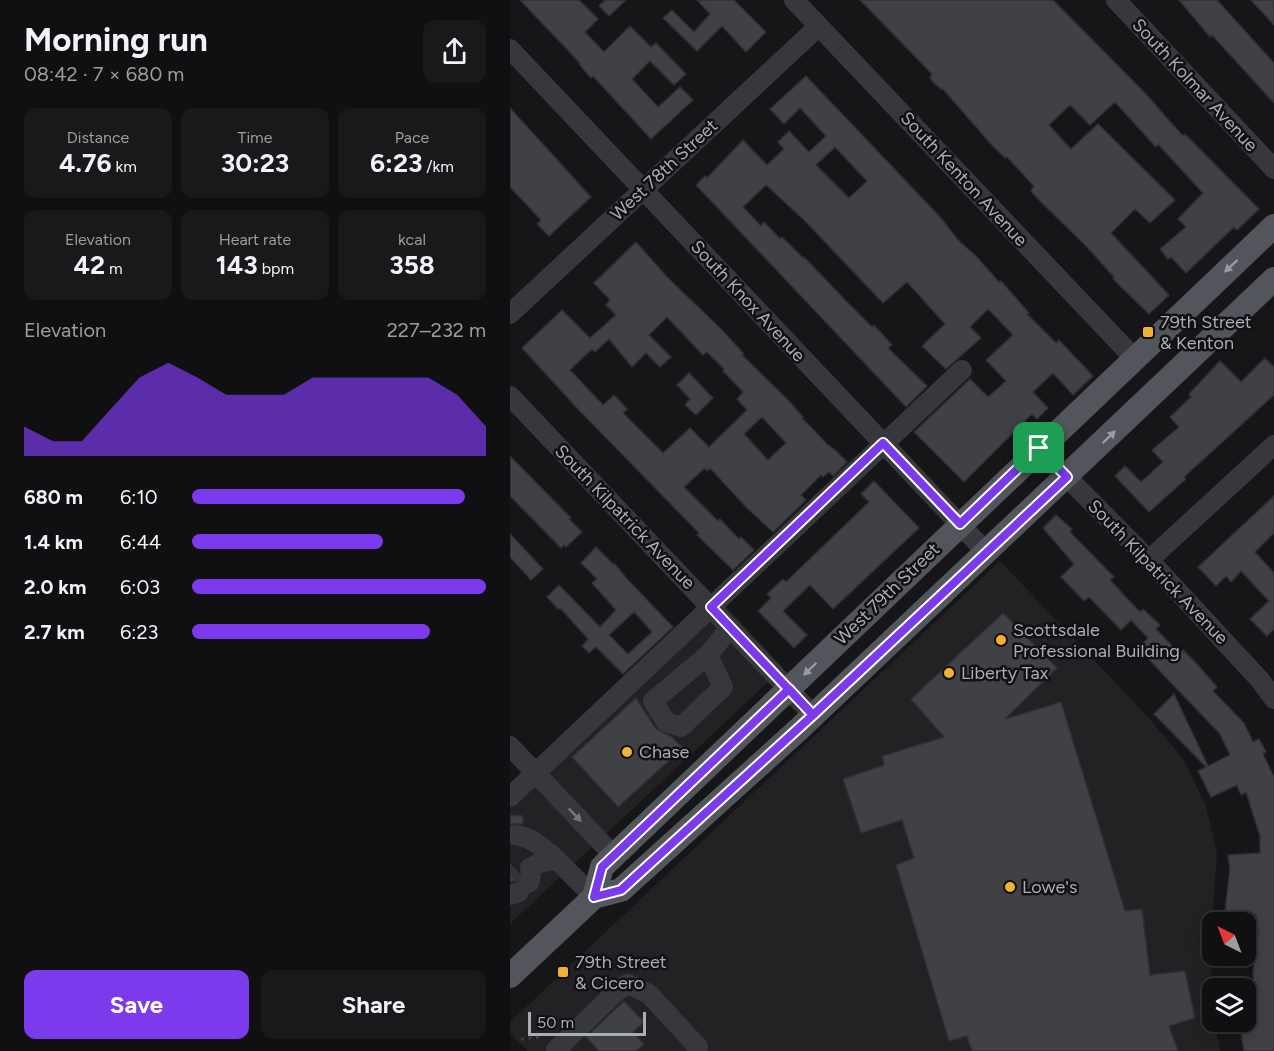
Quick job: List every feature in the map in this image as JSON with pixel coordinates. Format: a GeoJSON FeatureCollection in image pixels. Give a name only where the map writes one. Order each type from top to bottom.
{"type":"FeatureCollection","features":[{"type":"Feature","properties":{"kind":"main road","name":"West 79th Street"},"geometry":{"type":"LineString","coordinates":[[594,897],[602,867],[1274,226]]}},
{"type":"Feature","properties":{"kind":"main road","name":"West 79th Street"},"geometry":{"type":"LineString","coordinates":[[510,976],[594,897],[621,890],[813,715],[987,553],[1274,279]]}},
{"type":"Feature","properties":{"kind":"street","name":"South Kenton Avenue"},"geometry":{"type":"LineString","coordinates":[[794,0],[1134,358]]}},
{"type":"Feature","properties":{"kind":"street","name":"South Kolmar Avenue"},"geometry":{"type":"LineString","coordinates":[[1116,0],[1274,169]]}},
{"type":"Feature","properties":{"kind":"street","name":"West 78th Street"},"geometry":{"type":"LineString","coordinates":[[510,314],[819,26]]}},
{"type":"Feature","properties":{"kind":"street","name":"South Knox Avenue"},"geometry":{"type":"LineString","coordinates":[[510,48],[987,553]]}},
{"type":"Feature","properties":{"kind":"street"},"geometry":{"type":"LineString","coordinates":[[510,798],[962,370]]}},
{"type":"Feature","properties":{"kind":"street","name":"South Kilpatrick Avenue"},"geometry":{"type":"LineString","coordinates":[[510,396],[813,715]]}},
{"type":"Feature","properties":{"kind":"street"},"geometry":{"type":"LineString","coordinates":[[1149,560],[1274,445]]}},
{"type":"Feature","properties":{"kind":"street","name":"South Kilpatrick Avenue"},"geometry":{"type":"LineString","coordinates":[[1039,448],[1149,560],[1260,680],[1274,699]]}},
{"type":"Feature","properties":{"kind":"street"},"geometry":{"type":"LineString","coordinates":[[708,655],[730,628]]}},
{"type":"Feature","properties":{"kind":"street"},"geometry":{"type":"LineString","coordinates":[[510,746],[614,856]]}},
{"type":"Feature","properties":{"kind":"street"},"geometry":{"type":"LineString","coordinates":[[515,835],[525,836],[536,843],[557,860],[594,897]]}},
{"type":"Feature","properties":{"kind":"street"},"geometry":{"type":"LineString","coordinates":[[521,882],[542,862],[557,860]]}},
{"type":"Feature","properties":{"kind":"street"},"geometry":{"type":"LineString","coordinates":[[556,1050],[617,991],[628,984],[649,994],[698,1047]]}},
{"type":"Feature","properties":{"kind":"path"},"geometry":{"type":"LineString","coordinates":[[521,1039],[539,1037]]}},
{"type":"Feature","properties":{"kind":"shaded area"},"geometry":{"type":"Polygon","coordinates":[[[1000,561],[1148,717],[1184,760],[1206,806],[1217,853],[1213,912],[1202,912],[1202,966],[1211,966],[1211,978],[1202,978],[1202,1032],[1217,1032],[1220,1051],[527,1051],[510,1033],[510,1022],[1000,561]]]}},
{"type":"Feature","properties":{"kind":"shaded area"},"geometry":{"type":"Polygon","coordinates":[[[714,593],[783,668],[510,924],[510,787],[714,593]]]}},
{"type":"Feature","properties":{"kind":"building"},"geometry":{"type":"Polygon","coordinates":[[[520,0],[579,0],[598,19],[585,32],[604,52],[630,26],[651,47],[656,43],[686,74],[674,85],[650,61],[632,79],[658,107],[680,87],[693,100],[651,139],[593,76],[591,78],[580,63],[520,0]]]}},
{"type":"Feature","properties":{"kind":"building"},"geometry":{"type":"Polygon","coordinates":[[[605,0],[626,0],[609,16],[599,6],[605,0]]]}},
{"type":"Feature","properties":{"kind":"building"},"geometry":{"type":"Polygon","coordinates":[[[697,0],[734,0],[766,32],[746,52],[722,26],[697,51],[663,18],[672,10],[694,32],[710,14],[697,0]]]}},
{"type":"Feature","properties":{"kind":"building"},"geometry":{"type":"Polygon","coordinates":[[[860,0],[1053,0],[1143,91],[1183,136],[1185,134],[1259,209],[1237,230],[1234,227],[1186,273],[1171,257],[1168,259],[1160,249],[1186,227],[1178,219],[1203,193],[1158,144],[1156,147],[1115,102],[1090,125],[1070,105],[1049,125],[1071,149],[1098,124],[1175,200],[1150,223],[1135,209],[1111,233],[1169,295],[1149,314],[1113,279],[1114,277],[1087,247],[1039,200],[1031,191],[1034,186],[1007,157],[1005,158],[991,144],[942,88],[934,83],[930,78],[932,74],[860,0]]]}},
{"type":"Feature","properties":{"kind":"building"},"geometry":{"type":"Polygon","coordinates":[[[1179,0],[1217,0],[1274,63],[1274,103],[1212,35],[1210,37],[1179,0]]]}},
{"type":"Feature","properties":{"kind":"building"},"geometry":{"type":"Polygon","coordinates":[[[1251,0],[1274,0],[1274,25],[1251,0]]]}},
{"type":"Feature","properties":{"kind":"building"},"geometry":{"type":"Polygon","coordinates":[[[806,76],[941,218],[958,240],[999,282],[1001,281],[1029,313],[1027,314],[1056,343],[1059,340],[1093,376],[1073,395],[1053,373],[1033,392],[1048,408],[1037,419],[1032,414],[964,482],[914,432],[970,379],[988,397],[1006,381],[986,360],[1013,335],[988,309],[970,327],[981,338],[946,369],[922,346],[945,324],[907,282],[883,303],[805,221],[766,185],[743,207],[761,226],[764,222],[780,239],[782,237],[872,327],[874,325],[892,345],[888,348],[927,386],[906,407],[696,185],[705,176],[707,178],[743,140],[767,165],[784,149],[778,142],[789,131],[809,152],[826,136],[800,108],[784,124],[770,109],[806,76]],[[835,147],[816,165],[849,198],[867,181],[835,147]]]}},
{"type":"Feature","properties":{"kind":"building"},"geometry":{"type":"Polygon","coordinates":[[[510,108],[591,197],[549,236],[537,224],[541,220],[510,187],[510,108]]]}},
{"type":"Feature","properties":{"kind":"building"},"geometry":{"type":"Polygon","coordinates":[[[636,242],[668,278],[722,330],[744,354],[742,355],[790,402],[802,418],[847,462],[833,476],[829,472],[823,477],[821,475],[801,495],[806,500],[773,532],[710,468],[707,471],[705,468],[684,487],[718,521],[720,519],[739,539],[741,537],[754,550],[733,570],[697,535],[699,533],[522,348],[562,310],[590,338],[616,315],[606,305],[610,300],[594,283],[636,242]],[[667,317],[649,335],[671,357],[660,367],[646,353],[632,367],[609,339],[595,352],[592,349],[570,370],[603,405],[614,395],[627,409],[623,413],[663,453],[690,428],[709,447],[747,410],[737,399],[743,392],[707,352],[703,355],[667,317]],[[762,417],[744,434],[768,460],[786,443],[762,417]]]}},
{"type":"Feature","properties":{"kind":"building"},"geometry":{"type":"Polygon","coordinates":[[[1265,358],[1274,367],[1274,395],[1149,512],[1115,476],[1125,466],[1141,482],[1163,462],[1152,450],[1179,427],[1170,417],[1191,397],[1189,394],[1220,361],[1241,382],[1265,358]]]}},
{"type":"Feature","properties":{"kind":"building"},"geometry":{"type":"Polygon","coordinates":[[[689,373],[713,398],[696,415],[685,405],[690,399],[677,385],[689,373]]]}},
{"type":"Feature","properties":{"kind":"building"},"geometry":{"type":"Polygon","coordinates":[[[510,456],[582,532],[566,547],[564,545],[561,548],[510,496],[510,456]]]}},
{"type":"Feature","properties":{"kind":"building"},"geometry":{"type":"Polygon","coordinates":[[[874,481],[919,528],[833,609],[810,585],[783,611],[807,635],[794,648],[758,611],[771,598],[767,594],[783,579],[786,582],[869,502],[861,494],[874,481]]]}},
{"type":"Feature","properties":{"kind":"building"},"geometry":{"type":"Polygon","coordinates":[[[1274,496],[1274,533],[1255,552],[1274,573],[1274,629],[1267,636],[1250,619],[1269,601],[1241,571],[1231,582],[1226,576],[1216,586],[1198,567],[1274,496]]]}},
{"type":"Feature","properties":{"kind":"building"},"geometry":{"type":"Polygon","coordinates":[[[1056,515],[1072,529],[1070,532],[1114,577],[1110,580],[1122,593],[1140,612],[1143,609],[1160,625],[1156,629],[1179,653],[1183,650],[1197,664],[1217,687],[1213,691],[1244,723],[1253,742],[1259,739],[1266,752],[1263,754],[1274,777],[1274,1051],[1244,1051],[1241,1032],[1256,1032],[1256,978],[1253,978],[1253,973],[1254,966],[1256,966],[1258,929],[1256,929],[1256,912],[1225,911],[1230,869],[1228,855],[1260,853],[1260,836],[1246,792],[1241,795],[1237,785],[1211,797],[1198,771],[1206,767],[1154,714],[1174,694],[1208,766],[1230,755],[1220,734],[1138,648],[1148,638],[1131,620],[1121,630],[1089,597],[1084,601],[1061,577],[1074,564],[1043,528],[1056,515]]]}},
{"type":"Feature","properties":{"kind":"building"},"geometry":{"type":"Polygon","coordinates":[[[510,534],[543,569],[531,580],[510,557],[510,534]]]}},
{"type":"Feature","properties":{"kind":"building"},"geometry":{"type":"Polygon","coordinates":[[[596,547],[614,563],[673,627],[623,674],[596,647],[589,653],[582,646],[588,639],[547,597],[559,585],[600,627],[616,610],[592,583],[597,579],[581,563],[596,547]],[[634,612],[609,635],[628,654],[652,632],[634,612]]]}},
{"type":"Feature","properties":{"kind":"building","name":"Lowe's"},"geometry":{"type":"Polygon","coordinates":[[[1003,613],[1057,668],[1005,719],[1061,702],[1125,911],[1142,909],[1150,975],[1185,971],[1195,1018],[1169,1026],[1178,1051],[972,1051],[967,1036],[949,1041],[896,865],[914,858],[902,820],[861,833],[843,779],[884,765],[882,756],[944,737],[911,699],[1003,613]]]}},
{"type":"Feature","properties":{"kind":"building","name":"Chase"},"geometry":{"type":"Polygon","coordinates":[[[636,698],[656,729],[672,737],[683,748],[618,807],[572,757],[636,698]]]}},
{"type":"Feature","properties":{"kind":"building"},"geometry":{"type":"Polygon","coordinates":[[[510,815],[523,816],[523,824],[510,824],[510,815]]]}},
{"type":"Feature","properties":{"kind":"building"},"geometry":{"type":"Polygon","coordinates":[[[510,864],[519,874],[517,880],[510,882],[510,864]]]}},
{"type":"Feature","properties":{"kind":"building"},"geometry":{"type":"Polygon","coordinates":[[[624,1001],[644,1022],[633,1032],[644,1044],[636,1051],[599,1051],[586,1037],[624,1001]]]}},
{"type":"Feature","properties":{"kind":"tunnel"},"geometry":{"type":"LineString","coordinates":[[510,876],[516,870]]}},
{"type":"Feature","properties":{"kind":"place","name":"79th Street & Kenton"},"geometry":{"type":"Point","coordinates":[1148,332]}},
{"type":"Feature","properties":{"kind":"place","name":"Scottsdale Professional Building"},"geometry":{"type":"Point","coordinates":[1001,640]}},
{"type":"Feature","properties":{"kind":"place","name":"Liberty Tax"},"geometry":{"type":"Point","coordinates":[949,673]}},
{"type":"Feature","properties":{"kind":"place","name":"Chase"},"geometry":{"type":"Point","coordinates":[627,752]}},
{"type":"Feature","properties":{"kind":"place","name":"Lowe's"},"geometry":{"type":"Point","coordinates":[1010,887]}},
{"type":"Feature","properties":{"kind":"place","name":"79th Street & Cicero"},"geometry":{"type":"Point","coordinates":[563,972]}},
{"type":"Feature","properties":{"kind":"route"},"geometry":{"type":"LineString","coordinates":[[1039,448],[960,524],[883,443],[711,607],[813,715],[621,890],[594,897],[602,867],[614,856],[789,689],[813,715],[1067,477],[1039,448]]}}]}
